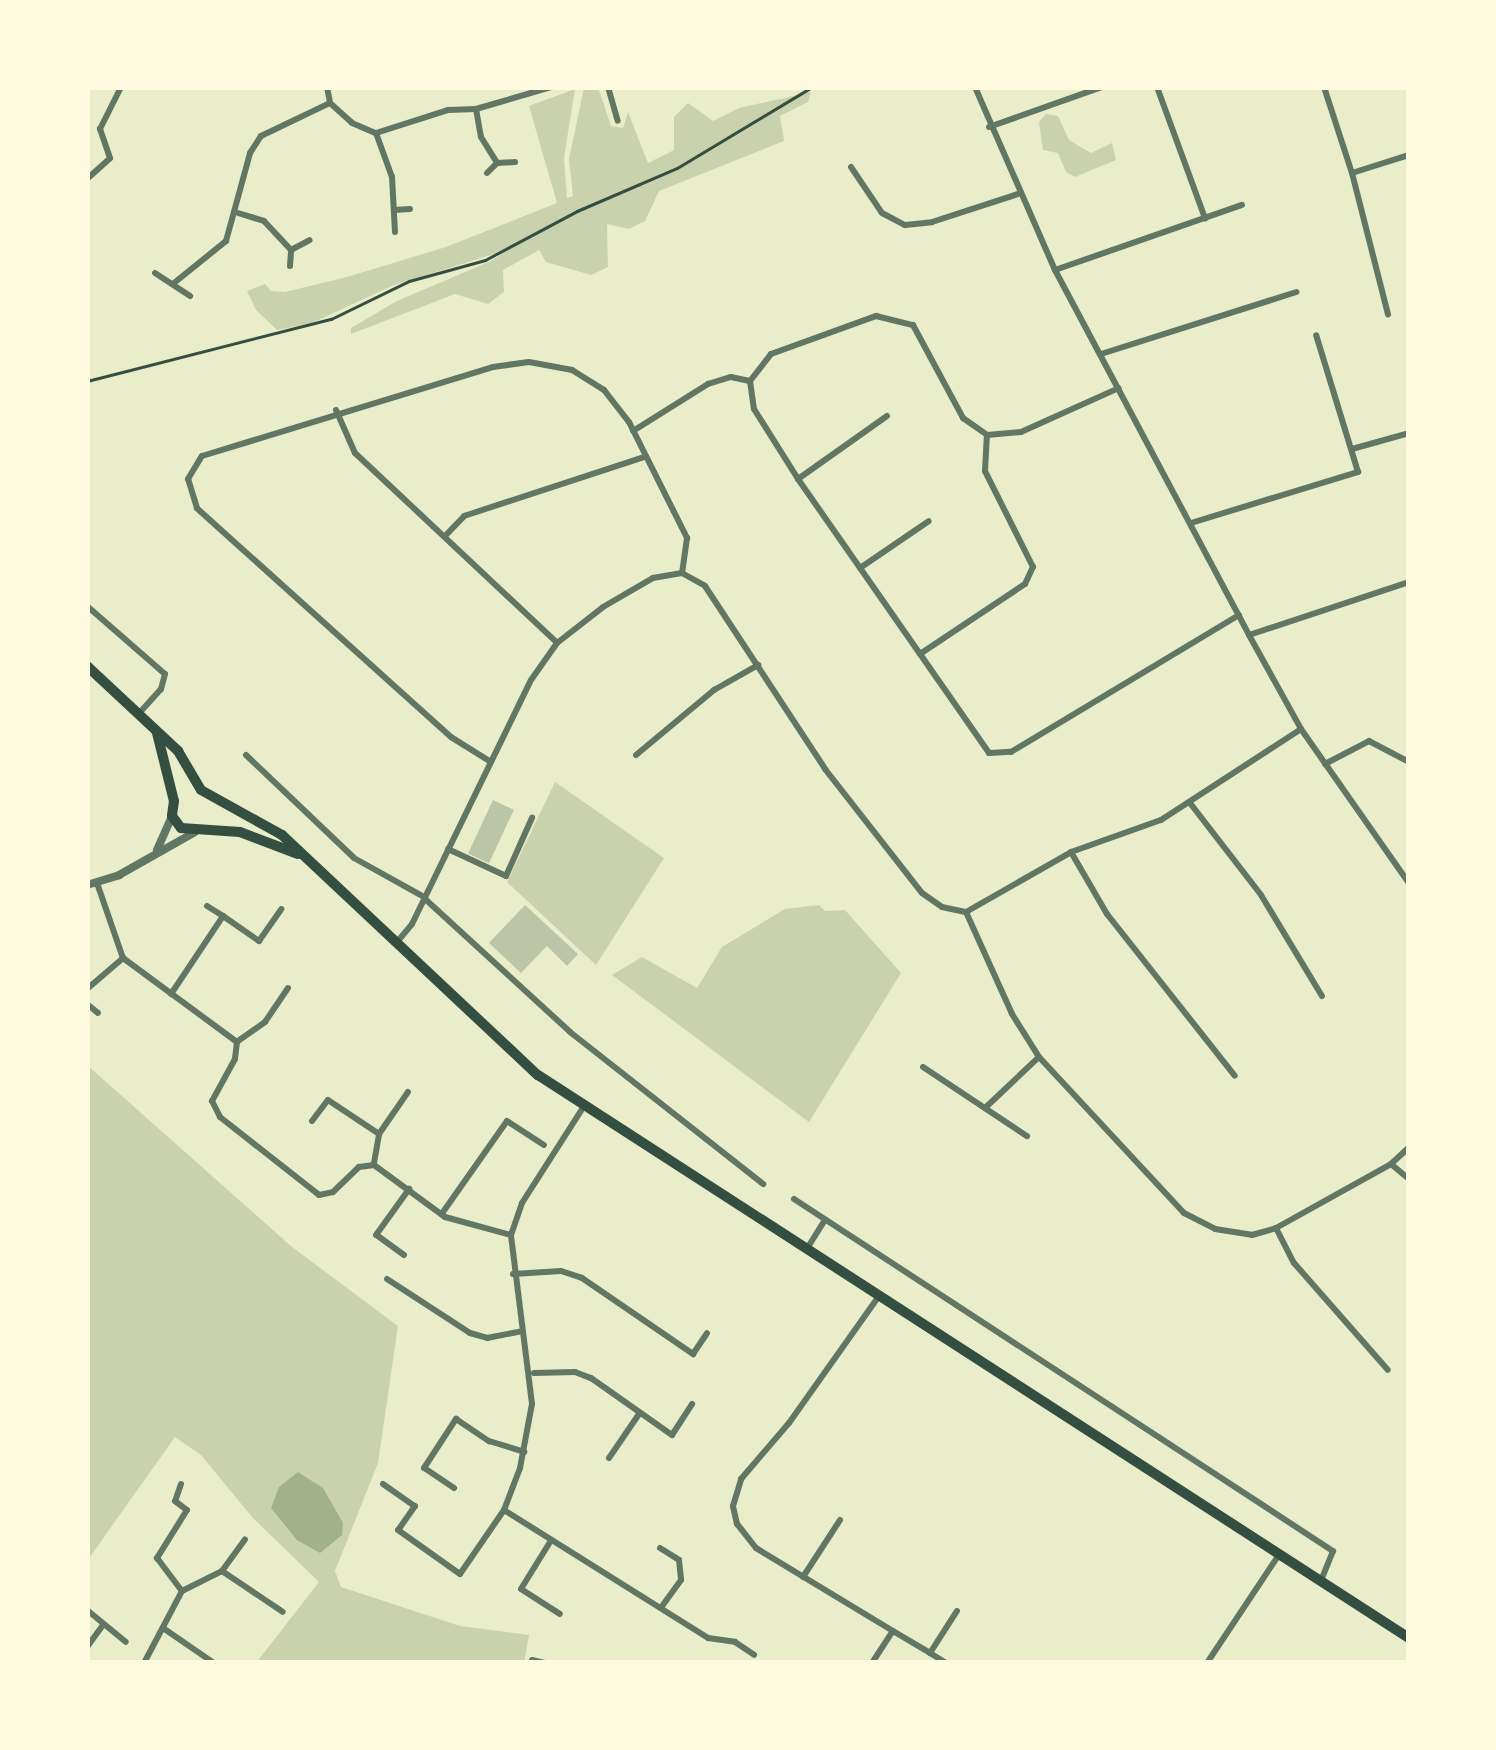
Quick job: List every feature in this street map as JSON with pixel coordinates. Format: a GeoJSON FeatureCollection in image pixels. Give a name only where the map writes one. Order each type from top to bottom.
{"type":"FeatureCollection","features":[{"type":"Feature","properties":{"kind":"main road"},"geometry":{"type":"LineString","coordinates":[[87,666],[141,711],[178,751],[213,801],[282,835],[538,1075],[1409,1638]]}},
{"type":"Feature","properties":{"kind":"main road"},"geometry":{"type":"LineString","coordinates":[[157,733],[174,801],[172,816],[181,829],[240,832],[298,854]]}},
{"type":"Feature","properties":{"kind":"main road"},"geometry":{"type":"LineString","coordinates":[[174,801],[182,792],[201,790]]}},
{"type":"Feature","properties":{"kind":"main road"},"geometry":{"type":"LineString","coordinates":[[199,831],[213,821],[213,801]]}},
{"type":"Feature","properties":{"kind":"street"},"geometry":{"type":"LineString","coordinates":[[87,134],[100,129],[121,87]]}},
{"type":"Feature","properties":{"kind":"street"},"geometry":{"type":"LineString","coordinates":[[327,87],[330,103],[352,123],[376,134],[448,110],[476,109],[551,87]]}},
{"type":"Feature","properties":{"kind":"street"},"geometry":{"type":"LineString","coordinates":[[608,87],[618,121]]}},
{"type":"Feature","properties":{"kind":"street"},"geometry":{"type":"LineString","coordinates":[[975,87],[1055,270],[1249,635],[1301,729],[1409,883]]}},
{"type":"Feature","properties":{"kind":"street"},"geometry":{"type":"LineString","coordinates":[[989,127],[1102,87]]}},
{"type":"Feature","properties":{"kind":"street"},"geometry":{"type":"LineString","coordinates":[[1157,87],[1205,218]]}},
{"type":"Feature","properties":{"kind":"street"},"geometry":{"type":"LineString","coordinates":[[1324,87],[1352,172],[1388,314]]}},
{"type":"Feature","properties":{"kind":"street"},"geometry":{"type":"LineString","coordinates":[[175,283],[226,241],[238,213],[250,153],[261,136],[330,103]]}},
{"type":"Feature","properties":{"kind":"street"},"geometry":{"type":"LineString","coordinates":[[476,109],[481,137],[497,163]]}},
{"type":"Feature","properties":{"kind":"street"},"geometry":{"type":"LineString","coordinates":[[87,179],[110,158],[100,129]]}},
{"type":"Feature","properties":{"kind":"street"},"geometry":{"type":"LineString","coordinates":[[376,134],[392,177],[395,232]]}},
{"type":"Feature","properties":{"kind":"street"},"geometry":{"type":"LineString","coordinates":[[1352,172],[1409,155]]}},
{"type":"Feature","properties":{"kind":"street"},"geometry":{"type":"LineString","coordinates":[[487,172],[497,163],[515,162]]}},
{"type":"Feature","properties":{"kind":"street"},"geometry":{"type":"LineString","coordinates":[[851,167],[882,213],[905,225],[932,222],[1018,194]]}},
{"type":"Feature","properties":{"kind":"street"},"geometry":{"type":"LineString","coordinates":[[1055,270],[1242,205]]}},
{"type":"Feature","properties":{"kind":"street"},"geometry":{"type":"LineString","coordinates":[[394,210],[410,209]]}},
{"type":"Feature","properties":{"kind":"street"},"geometry":{"type":"LineString","coordinates":[[238,213],[264,221],[291,250],[290,266]]}},
{"type":"Feature","properties":{"kind":"street"},"geometry":{"type":"LineString","coordinates":[[291,250],[310,240]]}},
{"type":"Feature","properties":{"kind":"street"},"geometry":{"type":"LineString","coordinates":[[155,274],[190,296]]}},
{"type":"Feature","properties":{"kind":"street"},"geometry":{"type":"LineString","coordinates":[[1102,354],[1296,292]]}},
{"type":"Feature","properties":{"kind":"street"},"geometry":{"type":"LineString","coordinates":[[1119,388],[1021,432],[987,435],[963,418],[913,325],[888,315],[771,354],[750,381],[754,409],[798,479],[989,752],[1011,752],[1239,615]]}},
{"type":"Feature","properties":{"kind":"street"},"geometry":{"type":"LineString","coordinates":[[1190,523],[1358,472],[1316,335]]}},
{"type":"Feature","properties":{"kind":"street"},"geometry":{"type":"LineString","coordinates":[[491,762],[451,737],[197,508],[188,479],[202,455],[336,410],[494,367],[530,362],[572,370],[604,390],[633,431],[687,538],[682,573]]}},
{"type":"Feature","properties":{"kind":"street"},"geometry":{"type":"LineString","coordinates":[[633,431],[715,380],[750,381]]}},
{"type":"Feature","properties":{"kind":"street"},"geometry":{"type":"LineString","coordinates":[[336,410],[355,453],[557,643]]}},
{"type":"Feature","properties":{"kind":"street"},"geometry":{"type":"LineString","coordinates":[[798,479],[887,416]]}},
{"type":"Feature","properties":{"kind":"street"},"geometry":{"type":"LineString","coordinates":[[1352,449],[1409,433]]}},
{"type":"Feature","properties":{"kind":"street"},"geometry":{"type":"LineString","coordinates":[[920,654],[1025,584],[1033,567],[985,470],[987,435]]}},
{"type":"Feature","properties":{"kind":"street"},"geometry":{"type":"LineString","coordinates":[[445,536],[464,517],[646,457]]}},
{"type":"Feature","properties":{"kind":"street"},"geometry":{"type":"LineString","coordinates":[[860,568],[929,521]]}},
{"type":"Feature","properties":{"kind":"street"},"geometry":{"type":"LineString","coordinates":[[395,944],[424,898],[531,680],[557,643],[653,578],[682,573],[705,586],[825,769],[922,893],[942,907],[966,912],[1071,852],[1138,831],[1190,803],[1301,729]]}},
{"type":"Feature","properties":{"kind":"street"},"geometry":{"type":"LineString","coordinates":[[1249,635],[1409,582]]}},
{"type":"Feature","properties":{"kind":"street"},"geometry":{"type":"LineString","coordinates":[[87,606],[165,674],[161,689],[141,711]]}},
{"type":"Feature","properties":{"kind":"street"},"geometry":{"type":"LineString","coordinates":[[636,754],[714,689],[758,665]]}},
{"type":"Feature","properties":{"kind":"street"},"geometry":{"type":"LineString","coordinates":[[1325,764],[1369,741],[1409,762]]}},
{"type":"Feature","properties":{"kind":"street"},"geometry":{"type":"LineString","coordinates":[[246,755],[354,858],[424,898],[570,1032],[764,1184]]}},
{"type":"Feature","properties":{"kind":"street"},"geometry":{"type":"LineString","coordinates":[[1190,803],[1261,895],[1322,996]]}},
{"type":"Feature","properties":{"kind":"street"},"geometry":{"type":"LineString","coordinates":[[156,852],[172,816]]}},
{"type":"Feature","properties":{"kind":"street"},"geometry":{"type":"LineString","coordinates":[[448,849],[506,875],[532,818]]}},
{"type":"Feature","properties":{"kind":"street"},"geometry":{"type":"LineString","coordinates":[[199,831],[92,884],[123,958],[237,1042]]}},
{"type":"Feature","properties":{"kind":"street"},"geometry":{"type":"LineString","coordinates":[[1071,852],[1107,914],[1235,1076]]}},
{"type":"Feature","properties":{"kind":"street"},"geometry":{"type":"LineString","coordinates":[[207,905],[260,941],[281,909]]}},
{"type":"Feature","properties":{"kind":"street"},"geometry":{"type":"LineString","coordinates":[[966,912],[1012,1014],[1039,1057],[1184,1213],[1252,1235],[1276,1228],[1390,1164],[1409,1147]]}},
{"type":"Feature","properties":{"kind":"street"},"geometry":{"type":"LineString","coordinates":[[171,994],[224,916]]}},
{"type":"Feature","properties":{"kind":"street"},"geometry":{"type":"LineString","coordinates":[[87,989],[123,958]]}},
{"type":"Feature","properties":{"kind":"street"},"geometry":{"type":"LineString","coordinates":[[288,988],[265,1022],[237,1042],[235,1059],[212,1101],[220,1117],[324,1197],[359,1167],[374,1165],[443,1213],[512,1235]]}},
{"type":"Feature","properties":{"kind":"street"},"geometry":{"type":"LineString","coordinates":[[87,1004],[98,1013]]}},
{"type":"Feature","properties":{"kind":"street"},"geometry":{"type":"LineString","coordinates":[[986,1108],[1039,1057]]}},
{"type":"Feature","properties":{"kind":"street"},"geometry":{"type":"LineString","coordinates":[[923,1067],[1027,1136]]}},
{"type":"Feature","properties":{"kind":"street"},"geometry":{"type":"LineString","coordinates":[[374,1165],[379,1134],[408,1092]]}},
{"type":"Feature","properties":{"kind":"street"},"geometry":{"type":"LineString","coordinates":[[312,1121],[328,1100],[379,1134]]}},
{"type":"Feature","properties":{"kind":"street"},"geometry":{"type":"LineString","coordinates":[[383,1484],[415,1506],[398,1530],[460,1574],[504,1510],[524,1452],[532,1373],[512,1274],[512,1235],[522,1202],[585,1105]]}},
{"type":"Feature","properties":{"kind":"street"},"geometry":{"type":"LineString","coordinates":[[443,1213],[507,1121],[544,1145]]}},
{"type":"Feature","properties":{"kind":"street"},"geometry":{"type":"LineString","coordinates":[[1390,1164],[1409,1179]]}},
{"type":"Feature","properties":{"kind":"street"},"geometry":{"type":"LineString","coordinates":[[404,1255],[376,1235],[410,1189]]}},
{"type":"Feature","properties":{"kind":"street"},"geometry":{"type":"LineString","coordinates":[[794,1199],[1333,1552],[1322,1580]]}},
{"type":"Feature","properties":{"kind":"street"},"geometry":{"type":"LineString","coordinates":[[807,1248],[825,1220]]}},
{"type":"Feature","properties":{"kind":"street"},"geometry":{"type":"LineString","coordinates":[[1276,1228],[1294,1263],[1388,1370]]}},
{"type":"Feature","properties":{"kind":"street"},"geometry":{"type":"LineString","coordinates":[[512,1274],[561,1271],[582,1278],[693,1354],[707,1333]]}},
{"type":"Feature","properties":{"kind":"street"},"geometry":{"type":"LineString","coordinates":[[387,1279],[470,1334],[487,1337],[522,1331]]}},
{"type":"Feature","properties":{"kind":"street"},"geometry":{"type":"LineString","coordinates":[[880,1294],[789,1424],[741,1479],[733,1507],[745,1538],[946,1663]]}},
{"type":"Feature","properties":{"kind":"street"},"geometry":{"type":"LineString","coordinates":[[532,1373],[575,1372],[672,1435],[692,1404]]}},
{"type":"Feature","properties":{"kind":"street"},"geometry":{"type":"LineString","coordinates":[[610,1457],[639,1414]]}},
{"type":"Feature","properties":{"kind":"street"},"geometry":{"type":"LineString","coordinates":[[454,1488],[424,1468],[456,1419],[489,1441],[524,1452]]}},
{"type":"Feature","properties":{"kind":"street"},"geometry":{"type":"LineString","coordinates":[[181,1484],[175,1501],[188,1510],[157,1558],[182,1592]]}},
{"type":"Feature","properties":{"kind":"street"},"geometry":{"type":"LineString","coordinates":[[504,1510],[708,1638],[735,1642],[754,1655]]}},
{"type":"Feature","properties":{"kind":"street"},"geometry":{"type":"LineString","coordinates":[[803,1577],[840,1520]]}},
{"type":"Feature","properties":{"kind":"street"},"geometry":{"type":"LineString","coordinates":[[144,1663],[182,1592],[222,1571],[245,1539]]}},
{"type":"Feature","properties":{"kind":"street"},"geometry":{"type":"LineString","coordinates":[[550,1542],[521,1589],[560,1614]]}},
{"type":"Feature","properties":{"kind":"street"},"geometry":{"type":"LineString","coordinates":[[660,1548],[679,1560],[681,1580],[662,1607]]}},
{"type":"Feature","properties":{"kind":"street"},"geometry":{"type":"LineString","coordinates":[[1207,1663],[1278,1556]]}},
{"type":"Feature","properties":{"kind":"street"},"geometry":{"type":"LineString","coordinates":[[222,1571],[283,1612]]}},
{"type":"Feature","properties":{"kind":"street"},"geometry":{"type":"LineString","coordinates":[[87,1610],[126,1642]]}},
{"type":"Feature","properties":{"kind":"street"},"geometry":{"type":"LineString","coordinates":[[931,1653],[957,1611]]}},
{"type":"Feature","properties":{"kind":"street"},"geometry":{"type":"LineString","coordinates":[[87,1647],[102,1625]]}},
{"type":"Feature","properties":{"kind":"street"},"geometry":{"type":"LineString","coordinates":[[163,1628],[214,1663]]}},
{"type":"Feature","properties":{"kind":"street"},"geometry":{"type":"LineString","coordinates":[[872,1663],[893,1631]]}},
{"type":"Feature","properties":{"kind":"street"},"geometry":{"type":"LineString","coordinates":[[532,1660],[544,1663]]}},
{"type":"Feature","properties":{"kind":"path"},"geometry":{"type":"LineString","coordinates":[[87,381],[331,319],[409,281],[499,255],[577,211],[677,168],[812,87]]}},
{"type":"Feature","properties":{"kind":"shaded area"},"geometry":{"type":"Polygon","coordinates":[[[584,88],[599,90],[611,126],[623,128],[628,112],[648,163],[674,150],[674,117],[688,103],[713,121],[739,108],[811,92],[808,102],[780,116],[784,141],[659,191],[645,221],[629,229],[607,224],[608,267],[591,275],[546,262],[539,250],[503,270],[504,292],[488,304],[455,294],[351,334],[351,328],[397,301],[491,261],[535,234],[494,254],[394,285],[312,323],[277,330],[256,310],[247,291],[265,284],[271,291],[285,292],[347,277],[446,247],[557,203],[529,106],[575,89],[564,158],[567,198],[573,196],[569,159],[584,88]]]}},
{"type":"Feature","properties":{"kind":"shaded area"},"geometry":{"type":"Polygon","coordinates":[[[1046,114],[1058,116],[1069,140],[1091,153],[1112,143],[1116,160],[1075,177],[1066,172],[1058,153],[1043,150],[1039,122],[1046,114]]]}},
{"type":"Feature","properties":{"kind":"shaded area"},"geometry":{"type":"Polygon","coordinates":[[[555,782],[664,858],[596,965],[507,882],[555,782]]]}},
{"type":"Feature","properties":{"kind":"shaded area"},"geometry":{"type":"Polygon","coordinates":[[[819,905],[825,911],[845,910],[901,973],[809,1122],[612,975],[642,957],[697,988],[722,947],[785,909],[819,905]]]}},
{"type":"Feature","properties":{"kind":"shaded area"},"geometry":{"type":"Polygon","coordinates":[[[87,1065],[292,1247],[398,1326],[378,1463],[335,1571],[341,1587],[460,1626],[529,1635],[524,1663],[256,1663],[319,1582],[252,1517],[201,1455],[175,1437],[87,1561],[87,1065]]]}},
{"type":"Feature","properties":{"kind":"shaded area"},"geometry":{"type":"Polygon","coordinates":[[[298,1472],[323,1488],[343,1523],[342,1535],[320,1553],[297,1540],[271,1508],[279,1487],[298,1472]]]}},
{"type":"Feature","properties":{"kind":"building"},"geometry":{"type":"Polygon","coordinates":[[[493,800],[514,810],[489,863],[468,853],[493,800]]]}},
{"type":"Feature","properties":{"kind":"building"},"geometry":{"type":"Polygon","coordinates":[[[525,905],[578,954],[567,966],[547,946],[521,973],[489,943],[525,905]]]}}]}
